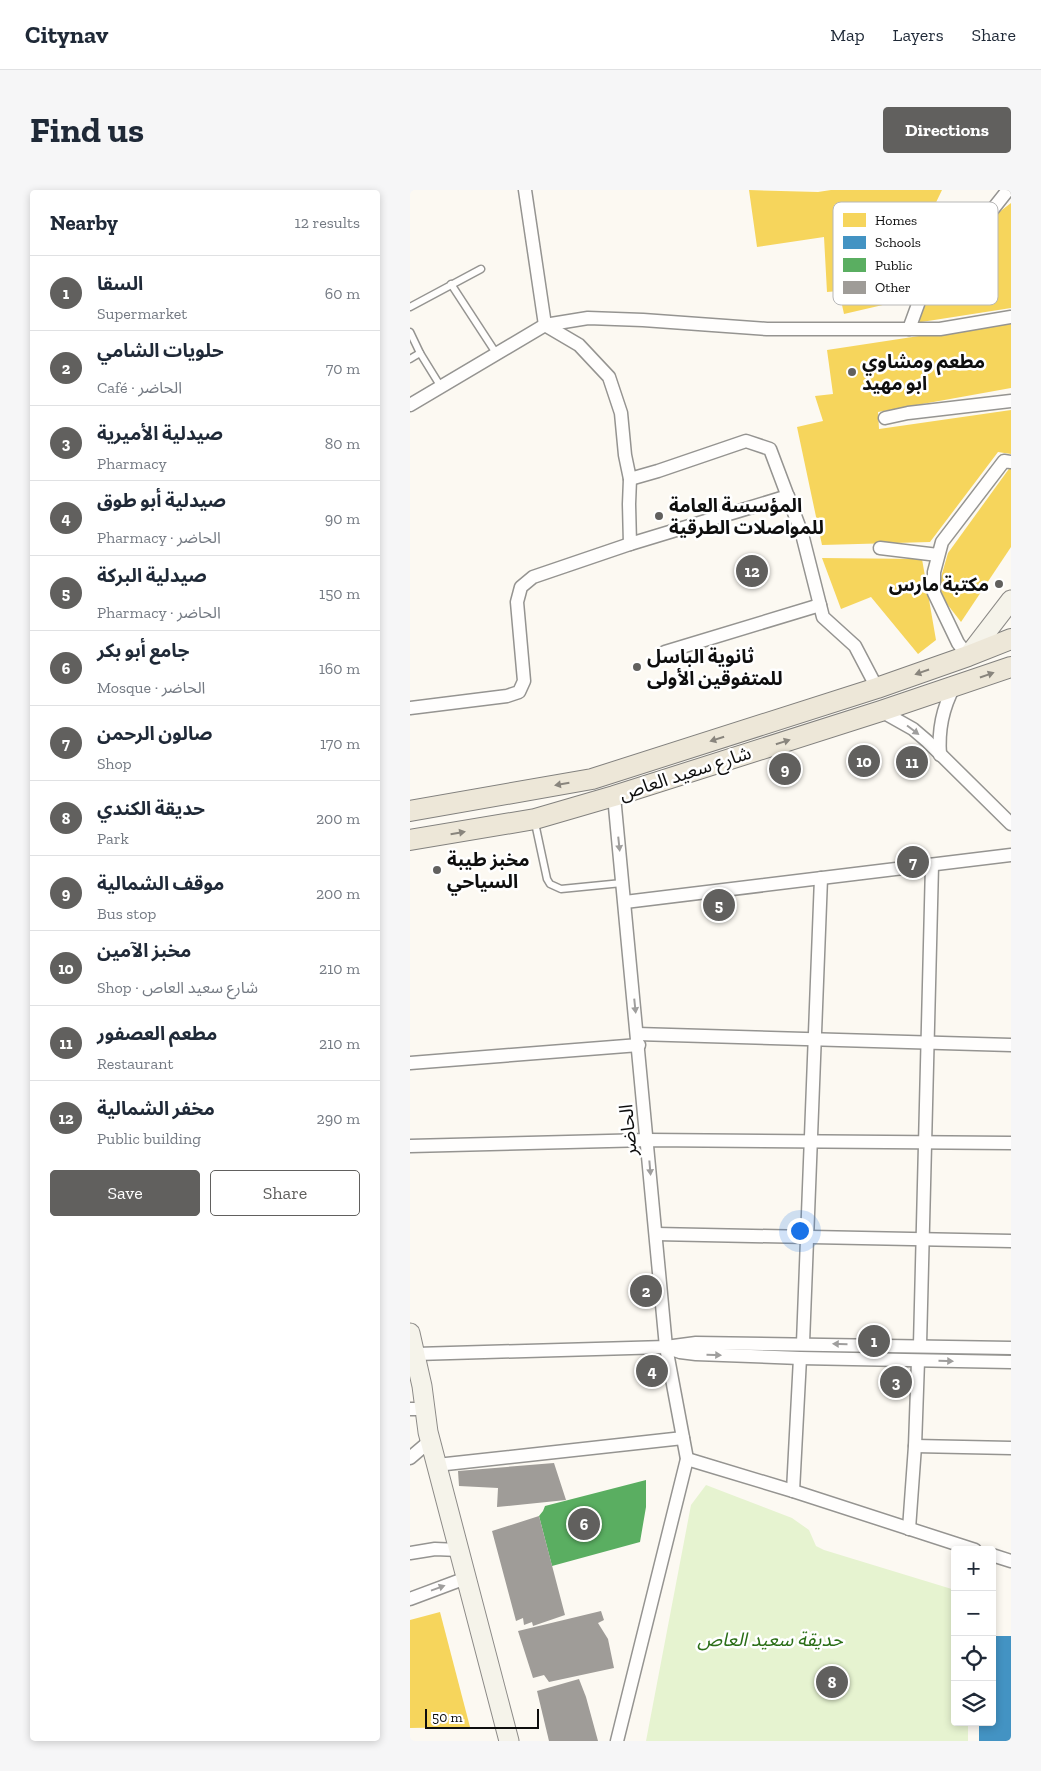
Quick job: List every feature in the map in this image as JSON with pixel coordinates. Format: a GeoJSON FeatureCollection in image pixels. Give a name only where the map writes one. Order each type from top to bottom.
{"type":"FeatureCollection","features":[{"type":"Feature","properties":{"kind":"main road"},"geometry":{"type":"LineString","coordinates":[[968,656],[1011,600]]}},
{"type":"Feature","properties":{"kind":"main road"},"geometry":{"type":"LineString","coordinates":[[410,811],[592,779],[877,688],[1011,639]]}},
{"type":"Feature","properties":{"kind":"main road","name":"شارع سعيد العاص"},"geometry":{"type":"LineString","coordinates":[[410,840],[535,819],[614,796],[881,711],[1011,667]]}},
{"type":"Feature","properties":{"kind":"main road"},"geometry":{"type":"LineString","coordinates":[[410,1333],[416,1354],[429,1436],[509,1741]]}},
{"type":"Feature","properties":{"kind":"main road"},"geometry":{"type":"LineString","coordinates":[[410,1384],[414,1409],[429,1436]]}},
{"type":"Feature","properties":{"kind":"street"},"geometry":{"type":"LineString","coordinates":[[525,190],[545,325]]}},
{"type":"Feature","properties":{"kind":"street"},"geometry":{"type":"LineString","coordinates":[[998,203],[1008,190]]}},
{"type":"Feature","properties":{"kind":"street"},"geometry":{"type":"LineString","coordinates":[[909,328],[917,305]]}},
{"type":"Feature","properties":{"kind":"street"},"geometry":{"type":"LineString","coordinates":[[410,405],[545,325],[588,318],[767,329],[940,329],[1011,317]]}},
{"type":"Feature","properties":{"kind":"street"},"geometry":{"type":"LineString","coordinates":[[545,325],[579,345],[609,377],[621,413],[625,455],[630,479],[630,544]]}},
{"type":"Feature","properties":{"kind":"street"},"geometry":{"type":"LineString","coordinates":[[885,418],[908,413],[1011,401]]}},
{"type":"Feature","properties":{"kind":"street"},"geometry":{"type":"LineString","coordinates":[[630,479],[746,441],[770,449],[802,534],[823,617],[855,646],[877,688]]}},
{"type":"Feature","properties":{"kind":"street"},"geometry":{"type":"LineString","coordinates":[[968,656],[958,643],[934,593],[934,572],[942,542],[1004,461],[1011,462]]}},
{"type":"Feature","properties":{"kind":"street"},"geometry":{"type":"LineString","coordinates":[[410,708],[507,696],[519,692],[524,681],[517,602],[521,587],[533,577],[630,544],[788,496]]}},
{"type":"Feature","properties":{"kind":"street"},"geometry":{"type":"LineString","coordinates":[[880,548],[938,555]]}},
{"type":"Feature","properties":{"kind":"street"},"geometry":{"type":"LineString","coordinates":[[665,652],[820,605]]}},
{"type":"Feature","properties":{"kind":"street"},"geometry":{"type":"LineString","coordinates":[[940,755],[941,720],[944,708],[954,687]]}},
{"type":"Feature","properties":{"kind":"street"},"geometry":{"type":"LineString","coordinates":[[881,711],[913,729],[1011,824]]}},
{"type":"Feature","properties":{"kind":"street","name":"الحاضر"},"geometry":{"type":"LineString","coordinates":[[614,796],[648,1140],[666,1347],[687,1459]]}},
{"type":"Feature","properties":{"kind":"street"},"geometry":{"type":"LineString","coordinates":[[625,902],[1011,856]]}},
{"type":"Feature","properties":{"kind":"street"},"geometry":{"type":"LineString","coordinates":[[920,1345],[932,865]]}},
{"type":"Feature","properties":{"kind":"street"},"geometry":{"type":"LineString","coordinates":[[803,1343],[821,878]]}},
{"type":"Feature","properties":{"kind":"street"},"geometry":{"type":"LineString","coordinates":[[410,1062],[638,1039],[815,1039],[1011,1045]]}},
{"type":"Feature","properties":{"kind":"street"},"geometry":{"type":"LineString","coordinates":[[410,1146],[648,1140],[1011,1143]]}},
{"type":"Feature","properties":{"kind":"street"},"geometry":{"type":"LineString","coordinates":[[656,1234],[1011,1241]]}},
{"type":"Feature","properties":{"kind":"street"},"geometry":{"type":"LineString","coordinates":[[416,1354],[666,1347],[696,1343],[803,1343],[1011,1348]]}},
{"type":"Feature","properties":{"kind":"street"},"geometry":{"type":"LineString","coordinates":[[666,1347],[680,1352],[696,1354],[1011,1362]]}},
{"type":"Feature","properties":{"kind":"street"},"geometry":{"type":"LineString","coordinates":[[793,1491],[800,1358]]}},
{"type":"Feature","properties":{"kind":"street"},"geometry":{"type":"LineString","coordinates":[[909,1529],[915,1446],[918,1361]]}},
{"type":"Feature","properties":{"kind":"street"},"geometry":{"type":"LineString","coordinates":[[410,1458],[429,1436]]}},
{"type":"Feature","properties":{"kind":"street"},"geometry":{"type":"LineString","coordinates":[[437,1465],[683,1438]]}},
{"type":"Feature","properties":{"kind":"street"},"geometry":{"type":"LineString","coordinates":[[915,1446],[1011,1448]]}},
{"type":"Feature","properties":{"kind":"street"},"geometry":{"type":"LineString","coordinates":[[617,1741],[687,1459],[962,1546]]}},
{"type":"Feature","properties":{"kind":"street"},"geometry":{"type":"LineString","coordinates":[[410,1553],[435,1549],[458,1550]]}},
{"type":"Feature","properties":{"kind":"street"},"geometry":{"type":"LineString","coordinates":[[996,1556],[1011,1561]]}},
{"type":"Feature","properties":{"kind":"street"},"geometry":{"type":"LineString","coordinates":[[410,1599],[466,1578]]}},
{"type":"Feature","properties":{"kind":"lane"},"geometry":{"type":"LineString","coordinates":[[410,307],[481,269]]}},
{"type":"Feature","properties":{"kind":"lane"},"geometry":{"type":"LineString","coordinates":[[452,284],[496,354]]}},
{"type":"Feature","properties":{"kind":"lane"},"geometry":{"type":"LineString","coordinates":[[410,332],[420,353],[441,387]]}},
{"type":"Feature","properties":{"kind":"lane"},"geometry":{"type":"LineString","coordinates":[[410,359],[420,353]]}},
{"type":"Feature","properties":{"kind":"lane"},"geometry":{"type":"LineString","coordinates":[[535,819],[546,879],[550,884],[561,889],[623,883]]}},
{"type":"Feature","properties":{"kind":"green space","name":"حديقة سعيد العاص"},"geometry":{"type":"Polygon","coordinates":[[[706,1485],[792,1518],[809,1530],[816,1546],[824,1550],[951,1589],[951,1726],[968,1726],[968,1741],[646,1741],[691,1505],[706,1485]]]}},
{"type":"Feature","properties":{"kind":"building: Homes"},"geometry":{"type":"Polygon","coordinates":[[[749,190],[818,192],[831,190],[942,190],[936,202],[833,202],[833,292],[827,292],[824,237],[757,247],[749,190]]]}},
{"type":"Feature","properties":{"kind":"building: Homes"},"geometry":{"type":"Polygon","coordinates":[[[1011,203],[1011,308],[915,323],[924,305],[998,305],[998,213],[1011,203]]]}},
{"type":"Feature","properties":{"kind":"building: Homes"},"geometry":{"type":"Polygon","coordinates":[[[842,305],[883,305],[844,314],[842,305]]]}},
{"type":"Feature","properties":{"kind":"building: Homes"},"geometry":{"type":"Polygon","coordinates":[[[1011,322],[1011,388],[878,412],[879,429],[1011,410],[1011,454],[998,452],[930,542],[822,545],[797,427],[823,421],[815,396],[833,394],[827,350],[1011,322]]]}},
{"type":"Feature","properties":{"kind":"building: Homes"},"geometry":{"type":"Polygon","coordinates":[[[1011,466],[1011,547],[961,622],[937,591],[948,553],[1011,466]]]}},
{"type":"Feature","properties":{"kind":"building: Homes"},"geometry":{"type":"Polygon","coordinates":[[[822,558],[922,559],[936,640],[918,654],[871,597],[841,609],[822,558]]]}},
{"type":"Feature","properties":{"kind":"building: Homes"},"geometry":{"type":"Polygon","coordinates":[[[440,1612],[470,1727],[410,1728],[410,1620],[440,1612]]]}},
{"type":"Feature","properties":{"kind":"building: Schools"},"geometry":{"type":"Polygon","coordinates":[[[996,1636],[1011,1636],[1011,1741],[979,1741],[979,1726],[996,1726],[996,1636]]]}},
{"type":"Feature","properties":{"kind":"building: Public"},"geometry":{"type":"Polygon","coordinates":[[[646,1480],[646,1507],[640,1542],[552,1566],[539,1516],[545,1506],[646,1480]]]}},
{"type":"Feature","properties":{"kind":"building: Other"},"geometry":{"type":"Polygon","coordinates":[[[554,1463],[566,1500],[497,1507],[498,1488],[459,1486],[458,1471],[554,1463]]]}},
{"type":"Feature","properties":{"kind":"building: Other"},"geometry":{"type":"Polygon","coordinates":[[[539,1516],[565,1615],[533,1626],[532,1622],[524,1625],[523,1618],[516,1621],[492,1531],[539,1516]]]}},
{"type":"Feature","properties":{"kind":"building: Other"},"geometry":{"type":"Polygon","coordinates":[[[601,1611],[604,1620],[598,1623],[608,1639],[614,1668],[549,1682],[544,1675],[533,1678],[518,1631],[601,1611]]]}},
{"type":"Feature","properties":{"kind":"building: Other"},"geometry":{"type":"Polygon","coordinates":[[[579,1679],[598,1741],[549,1741],[537,1691],[579,1679]]]}},
{"type":"Feature","properties":{"kind":"place","name":"مطعم ومشاوي ابو مهيد"},"geometry":{"type":"Point","coordinates":[852,372]}},
{"type":"Feature","properties":{"kind":"place","name":"المؤسسة العامة للمواصلات الطرقية"},"geometry":{"type":"Point","coordinates":[659,516]}},
{"type":"Feature","properties":{"kind":"place","name":"مخفر الشمالية"},"geometry":{"type":"Point","coordinates":[752,571]}},
{"type":"Feature","properties":{"kind":"place","name":"مكتبة مارس"},"geometry":{"type":"Point","coordinates":[999,584]}},
{"type":"Feature","properties":{"kind":"place","name":"ثانوية الباسل للمتفوقين الأولى"},"geometry":{"type":"Point","coordinates":[637,667]}},
{"type":"Feature","properties":{"kind":"place","name":"مخبز الآمين"},"geometry":{"type":"Point","coordinates":[864,761]}},
{"type":"Feature","properties":{"kind":"place","name":"مطعم العصفور"},"geometry":{"type":"Point","coordinates":[912,762]}},
{"type":"Feature","properties":{"kind":"place","name":"موقف الشمالية"},"geometry":{"type":"Point","coordinates":[785,769]}},
{"type":"Feature","properties":{"kind":"place","name":"صالون الرحمن"},"geometry":{"type":"Point","coordinates":[913,862]}},
{"type":"Feature","properties":{"kind":"place","name":"مخبز طيبة السياحي"},"geometry":{"type":"Point","coordinates":[437,870]}},
{"type":"Feature","properties":{"kind":"place","name":"صيدلية البركة"},"geometry":{"type":"Point","coordinates":[719,905]}},
{"type":"Feature","properties":{"kind":"place","name":"حلويات الشامي"},"geometry":{"type":"Point","coordinates":[646,1291]}},
{"type":"Feature","properties":{"kind":"place","name":"السقا"},"geometry":{"type":"Point","coordinates":[874,1341]}},
{"type":"Feature","properties":{"kind":"place","name":"صيدلية أبو طوق"},"geometry":{"type":"Point","coordinates":[652,1371]}},
{"type":"Feature","properties":{"kind":"place","name":"صيدلية الأميرية"},"geometry":{"type":"Point","coordinates":[896,1382]}},
{"type":"Feature","properties":{"kind":"place","name":"جامع أبو بكر"},"geometry":{"type":"Point","coordinates":[584,1524]}},
{"type":"Feature","properties":{"kind":"place","name":"حديقة الكندي"},"geometry":{"type":"Point","coordinates":[832,1682]}}]}
